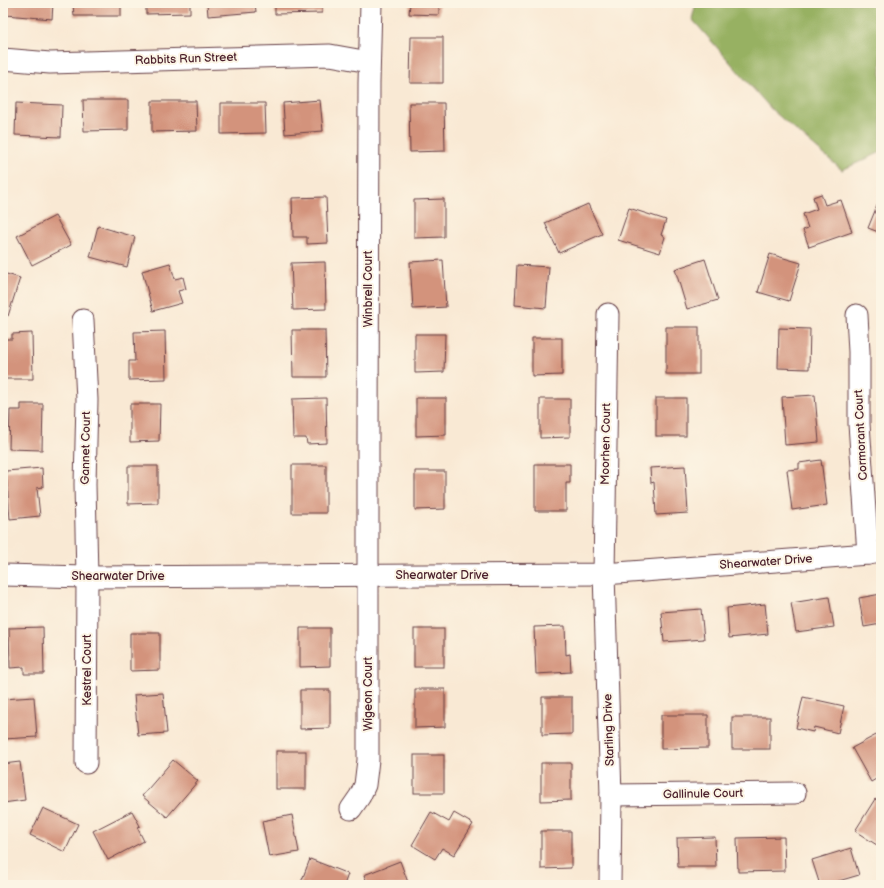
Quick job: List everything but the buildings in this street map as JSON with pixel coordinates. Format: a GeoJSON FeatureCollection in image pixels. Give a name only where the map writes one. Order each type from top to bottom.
{"type":"FeatureCollection","features":[{"type":"Feature","properties":{"kind":"street","name":"Winbrell Court"},"geometry":{"type":"LineString","coordinates":[[367,576],[369,62],[371,3]]}},
{"type":"Feature","properties":{"kind":"street","name":"Rabbits Run Street"},"geometry":{"type":"LineString","coordinates":[[3,59],[50,63],[330,55],[369,62]]}},
{"type":"Feature","properties":{"kind":"street","name":"Moorhen Court"},"geometry":{"type":"LineString","coordinates":[[604,574],[608,314]]}},
{"type":"Feature","properties":{"kind":"street","name":"Cormorant Court"},"geometry":{"type":"LineString","coordinates":[[857,315],[859,352],[859,424],[875,553]]}},
{"type":"Feature","properties":{"kind":"street","name":"Gannet Court"},"geometry":{"type":"LineString","coordinates":[[83,320],[87,400],[85,484],[87,577]]}},
{"type":"Feature","properties":{"kind":"street","name":"Shearwater Drive"},"geometry":{"type":"LineString","coordinates":[[3,575],[87,577],[604,574],[875,553]]}},
{"type":"Feature","properties":{"kind":"street","name":"Starling Drive"},"geometry":{"type":"LineString","coordinates":[[604,574],[611,795],[610,885]]}},
{"type":"Feature","properties":{"kind":"street","name":"Wigeon Court"},"geometry":{"type":"LineString","coordinates":[[351,809],[360,796],[365,784],[368,760],[367,576]]}},
{"type":"Feature","properties":{"kind":"street","name":"Kestrel Court"},"geometry":{"type":"LineString","coordinates":[[86,763],[87,577]]}},
{"type":"Feature","properties":{"kind":"street","name":"Gallinule Court"},"geometry":{"type":"LineString","coordinates":[[611,795],[795,793]]}},
{"type":"Feature","properties":{"kind":"green space"},"geometry":{"type":"Polygon","coordinates":[[[696,3],[881,3],[881,152],[842,170],[772,110],[692,19],[696,3]]]}}]}
